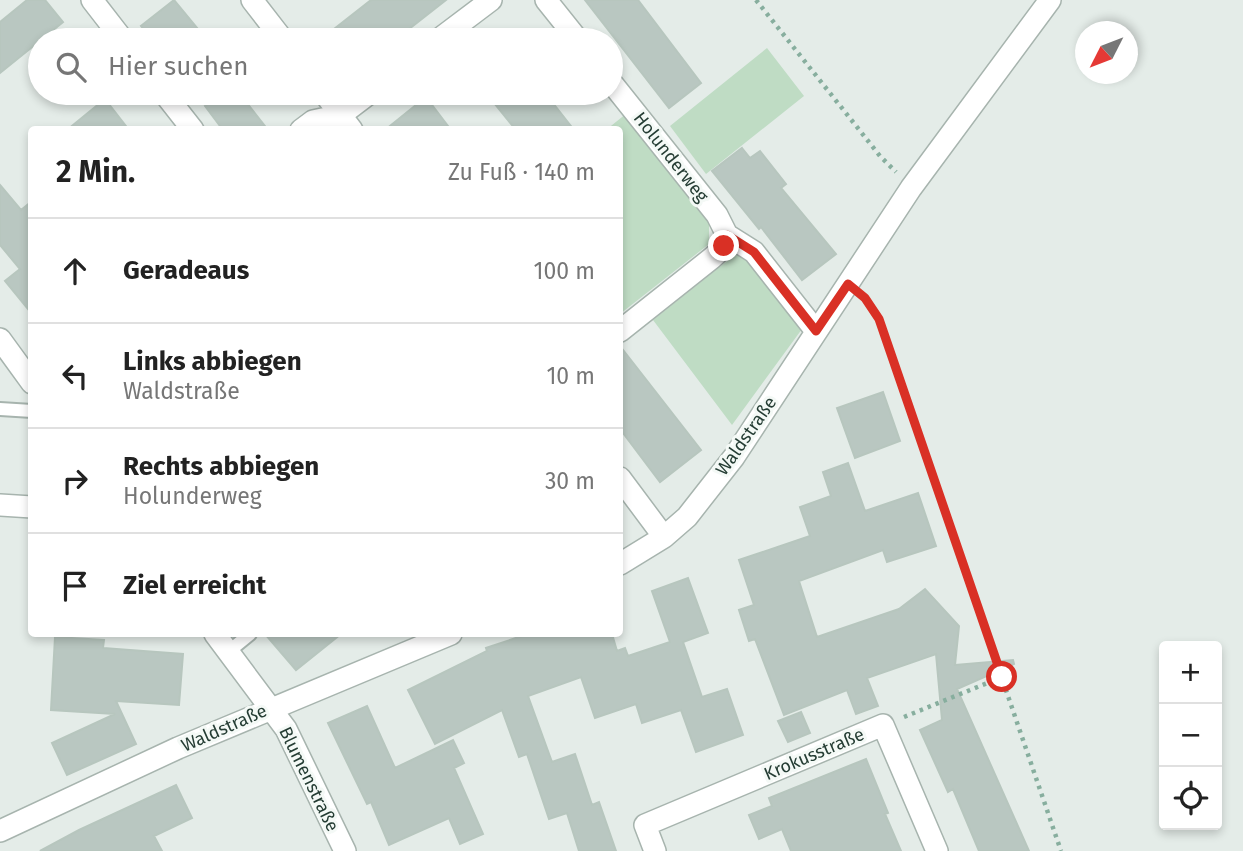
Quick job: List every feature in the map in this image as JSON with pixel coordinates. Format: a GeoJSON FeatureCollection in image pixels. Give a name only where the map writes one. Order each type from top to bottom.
{"type":"FeatureCollection","features":[{"type":"Feature","properties":{"kind":"street"},"geometry":{"type":"LineString","coordinates":[[92,0],[114,28]]}},
{"type":"Feature","properties":{"kind":"street"},"geometry":{"type":"LineString","coordinates":[[252,0],[274,28]]}},
{"type":"Feature","properties":{"kind":"street"},"geometry":{"type":"LineString","coordinates":[[454,28],[491,0]]}},
{"type":"Feature","properties":{"kind":"street"},"geometry":{"type":"LineString","coordinates":[[546,0],[568,28]]}},
{"type":"Feature","properties":{"kind":"street"},"geometry":{"type":"LineString","coordinates":[[912,188],[1050,0]]}},
{"type":"Feature","properties":{"kind":"street","name":"Holunderweg"},"geometry":{"type":"LineString","coordinates":[[623,97],[716,215],[727,235],[754,252],[816,331]]}},
{"type":"Feature","properties":{"kind":"street"},"geometry":{"type":"LineString","coordinates":[[173,105],[190,126]]}},
{"type":"Feature","properties":{"kind":"street"},"geometry":{"type":"LineString","coordinates":[[333,105],[346,122]]}},
{"type":"Feature","properties":{"kind":"street"},"geometry":{"type":"LineString","coordinates":[[346,122],[360,105]]}},
{"type":"Feature","properties":{"kind":"street"},"geometry":{"type":"LineString","coordinates":[[306,126],[313,121],[346,122]]}},
{"type":"Feature","properties":{"kind":"street","name":"Waldstraße"},"geometry":{"type":"LineString","coordinates":[[623,562],[663,537],[687,517],[734,457],[912,188]]}},
{"type":"Feature","properties":{"kind":"street"},"geometry":{"type":"LineString","coordinates":[[623,329],[712,258],[724,246],[727,235]]}},
{"type":"Feature","properties":{"kind":"street"},"geometry":{"type":"LineString","coordinates":[[0,339],[28,378]]}},
{"type":"Feature","properties":{"kind":"street"},"geometry":{"type":"LineString","coordinates":[[623,482],[663,537]]}},
{"type":"Feature","properties":{"kind":"street"},"geometry":{"type":"LineString","coordinates":[[0,505],[28,507]]}},
{"type":"Feature","properties":{"kind":"street","name":"Blumenstraße"},"geometry":{"type":"LineString","coordinates":[[217,637],[286,729],[345,851]]}},
{"type":"Feature","properties":{"kind":"street","name":"Waldstraße"},"geometry":{"type":"LineString","coordinates":[[0,831],[271,708],[445,637]]}},
{"type":"Feature","properties":{"kind":"street","name":"Krokusstraße"},"geometry":{"type":"LineString","coordinates":[[655,851],[645,825],[883,725],[937,851]]}},
{"type":"Feature","properties":{"kind":"lane"},"geometry":{"type":"LineString","coordinates":[[0,410],[28,411]]}},
{"type":"Feature","properties":{"kind":"lane"},"geometry":{"type":"LineString","coordinates":[[228,652],[246,637]]}},
{"type":"Feature","properties":{"kind":"path"},"geometry":{"type":"LineString","coordinates":[[756,0],[880,156],[912,188]]}},
{"type":"Feature","properties":{"kind":"path"},"geometry":{"type":"LineString","coordinates":[[848,284],[865,298],[879,319],[1062,851]]}},
{"type":"Feature","properties":{"kind":"path"},"geometry":{"type":"LineString","coordinates":[[883,725],[1002,677]]}},
{"type":"Feature","properties":{"kind":"green space"},"geometry":{"type":"Polygon","coordinates":[[[767,48],[804,96],[706,174],[670,126],[767,48]]]}},
{"type":"Feature","properties":{"kind":"green space"},"geometry":{"type":"Polygon","coordinates":[[[627,113],[709,222],[709,244],[623,312],[623,126],[611,126],[627,113]]]}},
{"type":"Feature","properties":{"kind":"green space"},"geometry":{"type":"Polygon","coordinates":[[[736,254],[748,257],[802,329],[732,425],[653,320],[736,254]]]}},
{"type":"Feature","properties":{"kind":"building"},"geometry":{"type":"Polygon","coordinates":[[[27,0],[45,0],[63,22],[56,28],[28,28],[28,50],[0,73],[0,22],[27,0]]]}},
{"type":"Feature","properties":{"kind":"building"},"geometry":{"type":"Polygon","coordinates":[[[174,0],[197,28],[143,28],[141,26],[174,0]]]}},
{"type":"Feature","properties":{"kind":"building"},"geometry":{"type":"Polygon","coordinates":[[[371,0],[446,0],[410,28],[335,28],[371,0]]]}},
{"type":"Feature","properties":{"kind":"building"},"geometry":{"type":"Polygon","coordinates":[[[585,0],[638,0],[701,83],[669,108],[623,49],[623,28],[607,28],[585,0]]]}},
{"type":"Feature","properties":{"kind":"building"},"geometry":{"type":"Polygon","coordinates":[[[98,105],[110,105],[126,126],[72,126],[98,105]]]}},
{"type":"Feature","properties":{"kind":"building"},"geometry":{"type":"Polygon","coordinates":[[[248,105],[265,126],[220,126],[205,106],[248,105]]]}},
{"type":"Feature","properties":{"kind":"building"},"geometry":{"type":"Polygon","coordinates":[[[416,105],[432,105],[448,126],[390,126],[416,105]]]}},
{"type":"Feature","properties":{"kind":"building"},"geometry":{"type":"Polygon","coordinates":[[[496,105],[554,105],[571,126],[513,126],[496,105]]]}},
{"type":"Feature","properties":{"kind":"building"},"geometry":{"type":"Polygon","coordinates":[[[742,148],[750,158],[760,151],[786,184],[781,188],[836,254],[802,280],[761,227],[759,229],[712,171],[742,148]]]}},
{"type":"Feature","properties":{"kind":"building"},"geometry":{"type":"Polygon","coordinates":[[[0,185],[21,210],[28,204],[28,309],[5,281],[20,269],[0,245],[0,185]]]}},
{"type":"Feature","properties":{"kind":"building"},"geometry":{"type":"Polygon","coordinates":[[[623,350],[701,450],[660,482],[623,433],[623,350]]]}},
{"type":"Feature","properties":{"kind":"building"},"geometry":{"type":"Polygon","coordinates":[[[883,392],[900,441],[855,458],[837,408],[883,392]]]}},
{"type":"Feature","properties":{"kind":"building"},"geometry":{"type":"Polygon","coordinates":[[[848,463],[865,511],[918,493],[936,546],[887,562],[883,550],[799,581],[817,637],[899,609],[925,589],[959,626],[955,665],[1013,660],[1014,664],[957,689],[1029,851],[979,851],[953,789],[948,792],[920,730],[942,720],[936,654],[867,678],[878,706],[856,714],[847,690],[784,715],[755,639],[749,641],[739,610],[754,605],[739,560],[810,536],[800,507],[831,496],[823,472],[848,463]]]}},
{"type":"Feature","properties":{"kind":"building"},"geometry":{"type":"Polygon","coordinates":[[[688,578],[708,633],[683,642],[702,697],[727,689],[743,735],[696,752],[681,710],[642,723],[636,704],[595,718],[581,677],[528,696],[552,762],[575,754],[592,805],[599,802],[616,851],[579,851],[567,813],[549,819],[527,754],[519,757],[502,710],[435,744],[408,690],[487,651],[486,648],[519,637],[613,637],[617,651],[625,648],[628,656],[670,642],[652,591],[688,578]]]}},
{"type":"Feature","properties":{"kind":"building"},"geometry":{"type":"Polygon","coordinates":[[[55,637],[104,640],[103,648],[183,654],[179,705],[116,701],[136,744],[67,775],[52,743],[115,714],[51,710],[55,637]]]}},
{"type":"Feature","properties":{"kind":"building"},"geometry":{"type":"Polygon","coordinates":[[[268,637],[337,637],[296,670],[268,637]]]}},
{"type":"Feature","properties":{"kind":"building"},"geometry":{"type":"Polygon","coordinates":[[[367,706],[395,768],[453,740],[464,763],[454,768],[483,834],[460,844],[449,818],[389,845],[371,802],[367,804],[328,723],[367,706]]]}},
{"type":"Feature","properties":{"kind":"building"},"geometry":{"type":"Polygon","coordinates":[[[801,712],[810,733],[788,742],[778,721],[801,712]]]}},
{"type":"Feature","properties":{"kind":"building"},"geometry":{"type":"Polygon","coordinates":[[[866,759],[901,851],[791,851],[782,829],[759,839],[749,815],[772,806],[769,798],[866,759]]]}},
{"type":"Feature","properties":{"kind":"building"},"geometry":{"type":"Polygon","coordinates":[[[176,785],[192,818],[154,836],[162,851],[40,851],[79,830],[176,785]]]}},
{"type":"Feature","properties":{"kind":"route"},"geometry":{"type":"LineString","coordinates":[[724,246],[727,235],[754,252],[816,331],[848,284],[865,298],[879,319],[1002,677]]}}]}
